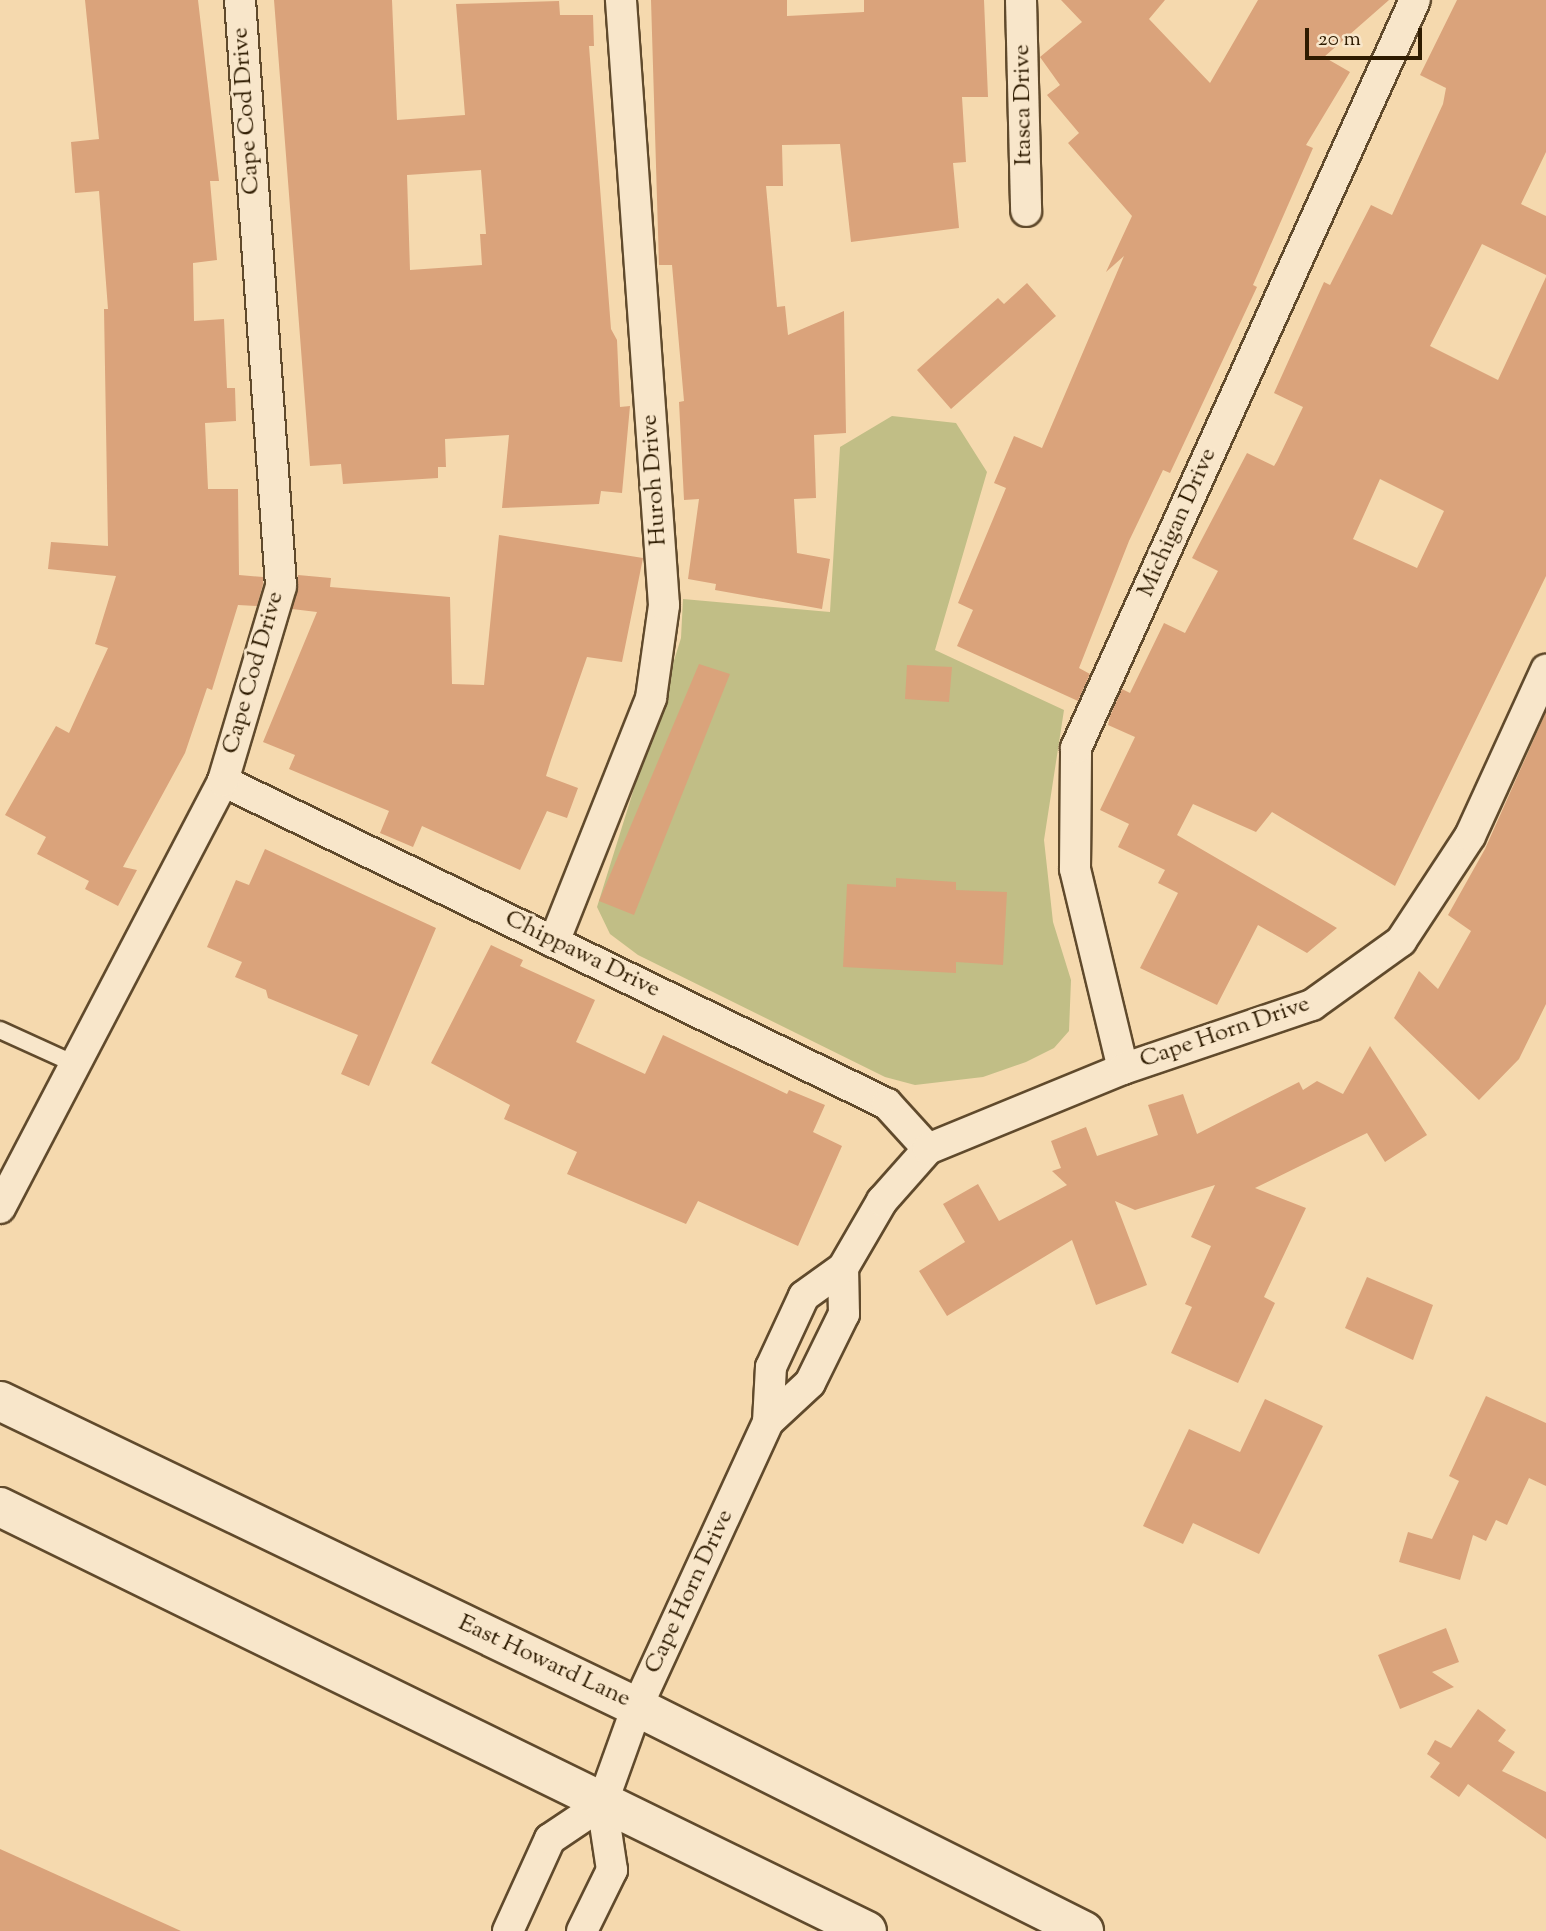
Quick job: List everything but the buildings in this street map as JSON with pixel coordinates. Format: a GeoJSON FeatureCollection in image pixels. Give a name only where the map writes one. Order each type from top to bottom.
{"type":"FeatureCollection","features":[{"type":"Feature","properties":{"kind":"main road","name":"East Howard Lane"},"geometry":{"type":"LineString","coordinates":[[0,1401],[637,1707],[1084,1931]]}},
{"type":"Feature","properties":{"kind":"main road"},"geometry":{"type":"LineString","coordinates":[[0,1507],[602,1804],[867,1931]]}},
{"type":"Feature","properties":{"kind":"street","name":"Cape Cod Drive"},"geometry":{"type":"LineString","coordinates":[[0,1208],[223,781],[281,586],[240,0]]}},
{"type":"Feature","properties":{"kind":"street","name":"Huroh Drive"},"geometry":{"type":"LineString","coordinates":[[554,942],[651,698],[664,605],[621,0]]}},
{"type":"Feature","properties":{"kind":"street","name":"Itasca Drive"},"geometry":{"type":"LineString","coordinates":[[1021,0],[1026,211]]}},
{"type":"Feature","properties":{"kind":"street","name":"Michigan Drive"},"geometry":{"type":"LineString","coordinates":[[1123,1069],[1075,869],[1076,748],[1415,0]]}},
{"type":"Feature","properties":{"kind":"street","name":"Cape Horn Drive"},"geometry":{"type":"LineString","coordinates":[[602,1804],[637,1707],[768,1422],[771,1367],[804,1296],[843,1268],[882,1201],[928,1149],[1123,1069],[1312,1005],[1401,941],[1470,836],[1546,670]]}},
{"type":"Feature","properties":{"kind":"street","name":"Chippawa Drive"},"geometry":{"type":"LineString","coordinates":[[223,781],[887,1104],[928,1149]]}},
{"type":"Feature","properties":{"kind":"street","name":"Cape Horn Drive"},"geometry":{"type":"LineString","coordinates":[[768,1422],[810,1383],[844,1314],[843,1268]]}},
{"type":"Feature","properties":{"kind":"street"},"geometry":{"type":"LineString","coordinates":[[508,1931],[550,1839],[602,1804],[611,1870],[582,1931]]}},
{"type":"Feature","properties":{"kind":"lane"},"geometry":{"type":"LineString","coordinates":[[0,1030],[77,1065]]}},
{"type":"Feature","properties":{"kind":"shaded area"},"geometry":{"type":"Polygon","coordinates":[[[892,416],[956,423],[987,472],[935,650],[1064,710],[1044,840],[1053,922],[1071,980],[1069,1031],[1054,1048],[1026,1062],[983,1077],[915,1085],[885,1077],[638,955],[610,934],[597,907],[681,638],[683,599],[830,612],[840,447],[892,416]]]}}]}
